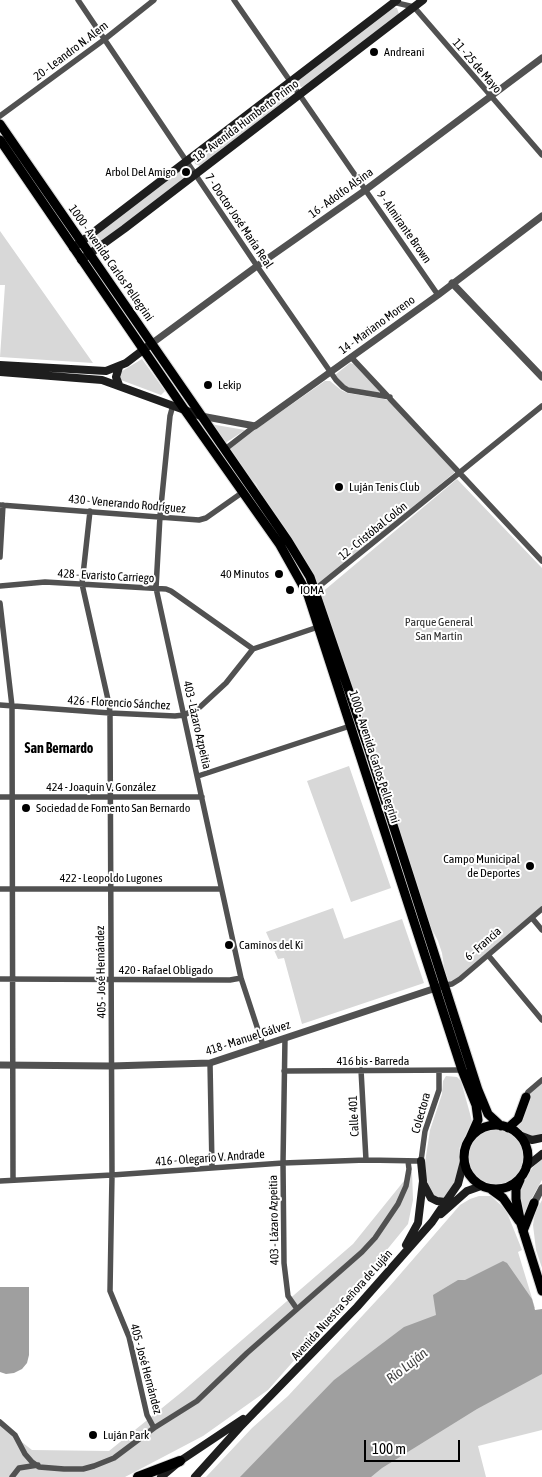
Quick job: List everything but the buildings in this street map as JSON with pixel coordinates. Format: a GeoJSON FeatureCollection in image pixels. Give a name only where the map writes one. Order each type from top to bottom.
{"type":"FeatureCollection","features":[{"type":"Feature","properties":{"kind":"highway"},"geometry":{"type":"LineString","coordinates":[[138,1477],[180,1461]]}},
{"type":"Feature","properties":{"kind":"main road","name":"18 - Avenida Humberto Primo"},"geometry":{"type":"LineString","coordinates":[[85,257],[423,0]]}},
{"type":"Feature","properties":{"kind":"main road","name":"18 - Avenida Humberto Primo"},"geometry":{"type":"LineString","coordinates":[[76,245],[187,162],[394,1]]}},
{"type":"Feature","properties":{"kind":"main road","name":"1000 - Avenida Carlos Pellegrini"},"geometry":{"type":"LineString","coordinates":[[0,124],[76,245]]}},
{"type":"Feature","properties":{"kind":"main road","name":"1000 - Avenida Carlos Pellegrini"},"geometry":{"type":"LineString","coordinates":[[0,140],[148,347],[201,416],[288,541],[310,577],[312,593],[323,626],[369,750],[440,986],[462,1070],[476,1105],[478,1120],[470,1138]]}},
{"type":"Feature","properties":{"kind":"main road","name":"1000 - Avenida Carlos Pellegrini"},"geometry":{"type":"LineString","coordinates":[[148,347],[184,409],[244,492],[312,593]]}},
{"type":"Feature","properties":{"kind":"main road"},"geometry":{"type":"LineString","coordinates":[[0,364],[106,371],[118,367],[148,347]]}},
{"type":"Feature","properties":{"kind":"main road"},"geometry":{"type":"LineString","coordinates":[[118,367],[116,373],[119,385]]}},
{"type":"Feature","properties":{"kind":"main road"},"geometry":{"type":"LineString","coordinates":[[0,372],[102,380],[201,416]]}},
{"type":"Feature","properties":{"kind":"main road","name":"1000 - Avenida Carlos Pellegrini"},"geometry":{"type":"LineString","coordinates":[[323,626],[350,726],[440,986],[485,1110],[491,1118],[504,1127]]}},
{"type":"Feature","properties":{"kind":"main road"},"geometry":{"type":"LineString","coordinates":[[504,1127],[518,1119],[526,1097]]}},
{"type":"Feature","properties":{"kind":"main road"},"geometry":{"type":"LineString","coordinates":[[522,1228],[503,1198],[482,1186],[470,1176],[464,1161],[465,1149],[470,1138],[477,1131],[486,1127],[504,1127],[532,1140],[542,1138]]}},
{"type":"Feature","properties":{"kind":"main road"},"geometry":{"type":"LineString","coordinates":[[519,1135],[527,1149],[528,1160],[516,1189],[516,1199],[522,1228],[542,1291]]}},
{"type":"Feature","properties":{"kind":"main road"},"geometry":{"type":"LineString","coordinates":[[526,1168],[542,1154]]}},
{"type":"Feature","properties":{"kind":"main road"},"geometry":{"type":"LineString","coordinates":[[391,1268],[418,1223],[423,1182],[421,1161]]}},
{"type":"Feature","properties":{"kind":"main road","name":"Avenida Nuestra Señora de Luján"},"geometry":{"type":"LineString","coordinates":[[432,1222],[461,1179],[464,1161]]}},
{"type":"Feature","properties":{"kind":"main road"},"geometry":{"type":"LineString","coordinates":[[492,1190],[504,1189],[520,1179]]}},
{"type":"Feature","properties":{"kind":"main road"},"geometry":{"type":"LineString","coordinates":[[423,1182],[431,1198],[445,1202]]}},
{"type":"Feature","properties":{"kind":"main road","name":"Avenida Nuestra Señora de Luján"},"geometry":{"type":"LineString","coordinates":[[195,1477],[344,1320],[432,1222],[467,1191],[482,1186]]}},
{"type":"Feature","properties":{"kind":"main road"},"geometry":{"type":"LineString","coordinates":[[522,1228],[534,1203]]}},
{"type":"Feature","properties":{"kind":"main road","name":"Avenida Nuestra Señora de Luján"},"geometry":{"type":"LineString","coordinates":[[161,1477],[180,1461],[226,1431],[266,1401]]}},
{"type":"Feature","properties":{"kind":"street","name":"7 - Doctor José María Real"},"geometry":{"type":"LineString","coordinates":[[78,0],[257,266],[342,387],[390,397]]}},
{"type":"Feature","properties":{"kind":"street","name":"20 - Leandro N. Alem"},"geometry":{"type":"LineString","coordinates":[[0,116],[105,39],[154,0]]}},
{"type":"Feature","properties":{"kind":"street","name":"9 - Almirante Brown"},"geometry":{"type":"LineString","coordinates":[[234,0],[364,191],[438,294]]}},
{"type":"Feature","properties":{"kind":"street"},"geometry":{"type":"LineString","coordinates":[[394,1],[414,7]]}},
{"type":"Feature","properties":{"kind":"street","name":"11 - 25 de Mayo"},"geometry":{"type":"LineString","coordinates":[[414,7],[542,155]]}},
{"type":"Feature","properties":{"kind":"street","name":"16 - Adolfo Alsina"},"geometry":{"type":"LineString","coordinates":[[148,347],[257,266],[364,191],[542,58]]}},
{"type":"Feature","properties":{"kind":"street","name":"14 - Mariano Moreno"},"geometry":{"type":"LineString","coordinates":[[224,450],[542,216]]}},
{"type":"Feature","properties":{"kind":"street"},"geometry":{"type":"LineString","coordinates":[[452,283],[542,377]]}},
{"type":"Feature","properties":{"kind":"street"},"geometry":{"type":"LineString","coordinates":[[351,358],[390,397],[542,562]]}},
{"type":"Feature","properties":{"kind":"street","name":"403 - Lázaro Azpeitia"},"geometry":{"type":"LineString","coordinates":[[173,405],[170,416],[160,516],[156,588],[241,978],[263,1045]]}},
{"type":"Feature","properties":{"kind":"street","name":"12 - Cristóbal Colón"},"geometry":{"type":"LineString","coordinates":[[312,593],[542,406]]}},
{"type":"Feature","properties":{"kind":"street"},"geometry":{"type":"LineString","coordinates":[[201,416],[255,426]]}},
{"type":"Feature","properties":{"kind":"street","name":"430 - Venerando Rodríguez"},"geometry":{"type":"LineString","coordinates":[[2,505],[199,520],[206,518],[244,492]]}},
{"type":"Feature","properties":{"kind":"street"},"geometry":{"type":"LineString","coordinates":[[0,557],[2,505]]}},
{"type":"Feature","properties":{"kind":"street","name":"405 - José Hernández"},"geometry":{"type":"LineString","coordinates":[[90,511],[82,584],[110,713],[109,888],[112,1175],[110,1291],[129,1337],[147,1415],[154,1428]]}},
{"type":"Feature","properties":{"kind":"street","name":"428 - Evaristo Carriego"},"geometry":{"type":"LineString","coordinates":[[0,586],[37,582],[156,588],[171,591],[253,649]]}},
{"type":"Feature","properties":{"kind":"street"},"geometry":{"type":"LineString","coordinates":[[0,603],[12,706],[13,1180]]}},
{"type":"Feature","properties":{"kind":"street"},"geometry":{"type":"LineString","coordinates":[[253,649],[323,626]]}},
{"type":"Feature","properties":{"kind":"street","name":"426 - Florencio Sánchez"},"geometry":{"type":"LineString","coordinates":[[0,705],[110,713],[184,715],[200,707],[226,684],[253,649]]}},
{"type":"Feature","properties":{"kind":"street"},"geometry":{"type":"LineString","coordinates":[[198,776],[350,726]]}},
{"type":"Feature","properties":{"kind":"street","name":"424 - Joaquín V. González"},"geometry":{"type":"LineString","coordinates":[[0,797],[202,797]]}},
{"type":"Feature","properties":{"kind":"street","name":"422 - Leopoldo Lugones"},"geometry":{"type":"LineString","coordinates":[[0,889],[221,888]]}},
{"type":"Feature","properties":{"kind":"street","name":"6 - Francia"},"geometry":{"type":"LineString","coordinates":[[440,986],[452,984],[460,979],[542,909]]}},
{"type":"Feature","properties":{"kind":"street"},"geometry":{"type":"LineString","coordinates":[[532,918],[542,930]]}},
{"type":"Feature","properties":{"kind":"street"},"geometry":{"type":"LineString","coordinates":[[488,955],[542,1020]]}},
{"type":"Feature","properties":{"kind":"street","name":"420 - Rafael Obligado"},"geometry":{"type":"LineString","coordinates":[[0,980],[230,980],[241,978]]}},
{"type":"Feature","properties":{"kind":"street","name":"418 - Manuel Gálvez"},"geometry":{"type":"LineString","coordinates":[[0,1065],[111,1066],[210,1063],[440,986]]}},
{"type":"Feature","properties":{"kind":"street","name":"403 - Lázaro Azpeitia"},"geometry":{"type":"LineString","coordinates":[[285,1038],[283,1163],[285,1280],[288,1296],[297,1309]]}},
{"type":"Feature","properties":{"kind":"street"},"geometry":{"type":"LineString","coordinates":[[210,1063],[212,1167]]}},
{"type":"Feature","properties":{"kind":"street","name":"416 bis - Barreda"},"geometry":{"type":"LineString","coordinates":[[284,1070],[462,1070]]}},
{"type":"Feature","properties":{"kind":"street","name":"Calle 401"},"geometry":{"type":"LineString","coordinates":[[361,1070],[366,1160]]}},
{"type":"Feature","properties":{"kind":"street","name":"Colectora"},"geometry":{"type":"LineString","coordinates":[[421,1161],[425,1131],[439,1090],[439,1071]]}},
{"type":"Feature","properties":{"kind":"street"},"geometry":{"type":"LineString","coordinates":[[526,1097],[528,1092],[542,1080]]}},
{"type":"Feature","properties":{"kind":"street","name":"416 - Olegario V. Andrade"},"geometry":{"type":"LineString","coordinates":[[0,1181],[283,1163],[366,1160],[421,1161]]}},
{"type":"Feature","properties":{"kind":"street"},"geometry":{"type":"LineString","coordinates":[[12,1477],[19,1468],[38,1466],[83,1469],[114,1458],[154,1428],[197,1401],[247,1353],[362,1252],[383,1227],[398,1204],[406,1186],[409,1169],[408,1160]]}},
{"type":"Feature","properties":{"kind":"street"},"geometry":{"type":"LineString","coordinates":[[534,1203],[542,1188]]}},
{"type":"Feature","properties":{"kind":"street"},"geometry":{"type":"LineString","coordinates":[[0,1422],[16,1435],[25,1454],[38,1466]]}},
{"type":"Feature","properties":{"kind":"green space"},"geometry":{"type":"Polygon","coordinates":[[[393,7],[397,8],[399,14],[306,86],[301,87],[299,85],[298,80],[393,7]]]}},
{"type":"Feature","properties":{"kind":"green space"},"geometry":{"type":"Polygon","coordinates":[[[284,90],[288,92],[289,97],[203,165],[195,164],[194,159],[284,90]]]}},
{"type":"Feature","properties":{"kind":"green space"},"geometry":{"type":"Polygon","coordinates":[[[182,169],[187,171],[188,176],[95,247],[90,246],[90,239],[182,169]]]}},
{"type":"Feature","properties":{"kind":"green space"},"geometry":{"type":"Polygon","coordinates":[[[0,231],[93,363],[0,357],[5,285],[0,285],[0,231]]]}},
{"type":"Feature","properties":{"kind":"green space"},"geometry":{"type":"Polygon","coordinates":[[[142,359],[165,391],[161,395],[121,380],[119,373],[142,359]]]}},
{"type":"Feature","properties":{"kind":"green space"},"geometry":{"type":"Polygon","coordinates":[[[350,363],[354,364],[379,390],[379,393],[346,387],[335,375],[350,363]]]}},
{"type":"Feature","properties":{"kind":"green space","name":"Luján Tenis Club"},"geometry":{"type":"Polygon","coordinates":[[[325,381],[330,381],[347,393],[389,401],[454,469],[454,473],[317,584],[256,484],[236,465],[229,452],[230,448],[236,443],[325,381]]]}},
{"type":"Feature","properties":{"kind":"green space"},"geometry":{"type":"Polygon","coordinates":[[[210,424],[245,430],[224,444],[210,424]]]}},
{"type":"Feature","properties":{"kind":"green space","name":"Parque General San Martín"},"geometry":{"type":"Polygon","coordinates":[[[457,479],[542,568],[542,908],[453,983],[449,983],[446,980],[442,953],[428,922],[320,594],[457,479]]]}},
{"type":"Feature","properties":{"kind":"green space"},"geometry":{"type":"Polygon","coordinates":[[[349,766],[391,888],[351,902],[307,781],[349,766]]]}},
{"type":"Feature","properties":{"kind":"green space"},"geometry":{"type":"Polygon","coordinates":[[[333,908],[344,939],[402,919],[424,983],[302,1024],[284,958],[278,959],[266,932],[333,908]]]}},
{"type":"Feature","properties":{"kind":"green space"},"geometry":{"type":"Polygon","coordinates":[[[446,1076],[457,1077],[461,1081],[472,1121],[459,1149],[459,1169],[456,1183],[444,1198],[440,1200],[430,1195],[424,1169],[430,1130],[446,1076]]]}},
{"type":"Feature","properties":{"kind":"green space"},"geometry":{"type":"Polygon","coordinates":[[[542,1083],[542,1136],[532,1137],[521,1133],[513,1127],[531,1092],[542,1083]]]}},
{"type":"Feature","properties":{"kind":"green space"},"geometry":{"type":"Polygon","coordinates":[[[495,1129],[511,1134],[519,1142],[524,1158],[519,1174],[511,1182],[495,1187],[479,1182],[471,1174],[466,1158],[471,1142],[479,1134],[495,1129]]]}},
{"type":"Feature","properties":{"kind":"green space"},"geometry":{"type":"Polygon","coordinates":[[[542,1159],[542,1180],[528,1205],[523,1219],[519,1203],[520,1187],[533,1167],[542,1159]]]}},
{"type":"Feature","properties":{"kind":"green space"},"geometry":{"type":"Polygon","coordinates":[[[412,1171],[413,1200],[408,1224],[327,1323],[268,1390],[203,1436],[125,1477],[0,1477],[0,1425],[32,1450],[109,1451],[183,1391],[353,1244],[412,1171]]]}},
{"type":"Feature","properties":{"kind":"green space"},"geometry":{"type":"Polygon","coordinates":[[[479,1196],[491,1196],[506,1210],[522,1250],[518,1252],[535,1308],[501,1313],[303,1477],[206,1477],[252,1428],[288,1396],[389,1287],[460,1205],[479,1196]]]}},
{"type":"Feature","properties":{"kind":"green space"},"geometry":{"type":"Polygon","coordinates":[[[542,1200],[542,1268],[536,1250],[533,1225],[535,1213],[542,1200]]]}},
{"type":"Feature","properties":{"kind":"green space"},"geometry":{"type":"Polygon","coordinates":[[[542,1354],[542,1430],[478,1446],[486,1477],[354,1477],[542,1354]]]}},
{"type":"Feature","properties":{"kind":"water","name":"Río Luján"},"geometry":{"type":"Polygon","coordinates":[[[503,1261],[507,1263],[532,1299],[535,1310],[542,1309],[542,1374],[477,1409],[382,1468],[371,1477],[240,1477],[334,1380],[404,1327],[436,1315],[433,1295],[458,1280],[465,1280],[503,1261]]]}},
{"type":"Feature","properties":{"kind":"water"},"geometry":{"type":"Polygon","coordinates":[[[0,1287],[29,1287],[29,1355],[27,1363],[22,1369],[6,1374],[0,1372],[0,1287]]]}},
{"type":"Feature","properties":{"kind":"place","name":"Andreani"},"geometry":{"type":"Point","coordinates":[374,52]}},
{"type":"Feature","properties":{"kind":"place","name":"Arbol Del Amigo"},"geometry":{"type":"Point","coordinates":[186,172]}},
{"type":"Feature","properties":{"kind":"place","name":"Lekip"},"geometry":{"type":"Point","coordinates":[208,385]}},
{"type":"Feature","properties":{"kind":"place","name":"Luján Tenis Club"},"geometry":{"type":"Point","coordinates":[339,487]}},
{"type":"Feature","properties":{"kind":"place","name":"40 Minutos"},"geometry":{"type":"Point","coordinates":[279,574]}},
{"type":"Feature","properties":{"kind":"place","name":"IOMA"},"geometry":{"type":"Point","coordinates":[290,590]}},
{"type":"Feature","properties":{"kind":"place","name":"Sociedad de Fomento San Bernardo"},"geometry":{"type":"Point","coordinates":[26,808]}},
{"type":"Feature","properties":{"kind":"place","name":"Campo Municipal de Deportes"},"geometry":{"type":"Point","coordinates":[530,866]}},
{"type":"Feature","properties":{"kind":"place","name":"Caminos del Ki"},"geometry":{"type":"Point","coordinates":[229,945]}},
{"type":"Feature","properties":{"kind":"place","name":"Luján Park"},"geometry":{"type":"Point","coordinates":[93,1435]}},
{"type":"Feature","properties":{"kind":"district","name":"San Bernardo"},"geometry":{"type":"Point","coordinates":[59,749]}}]}
